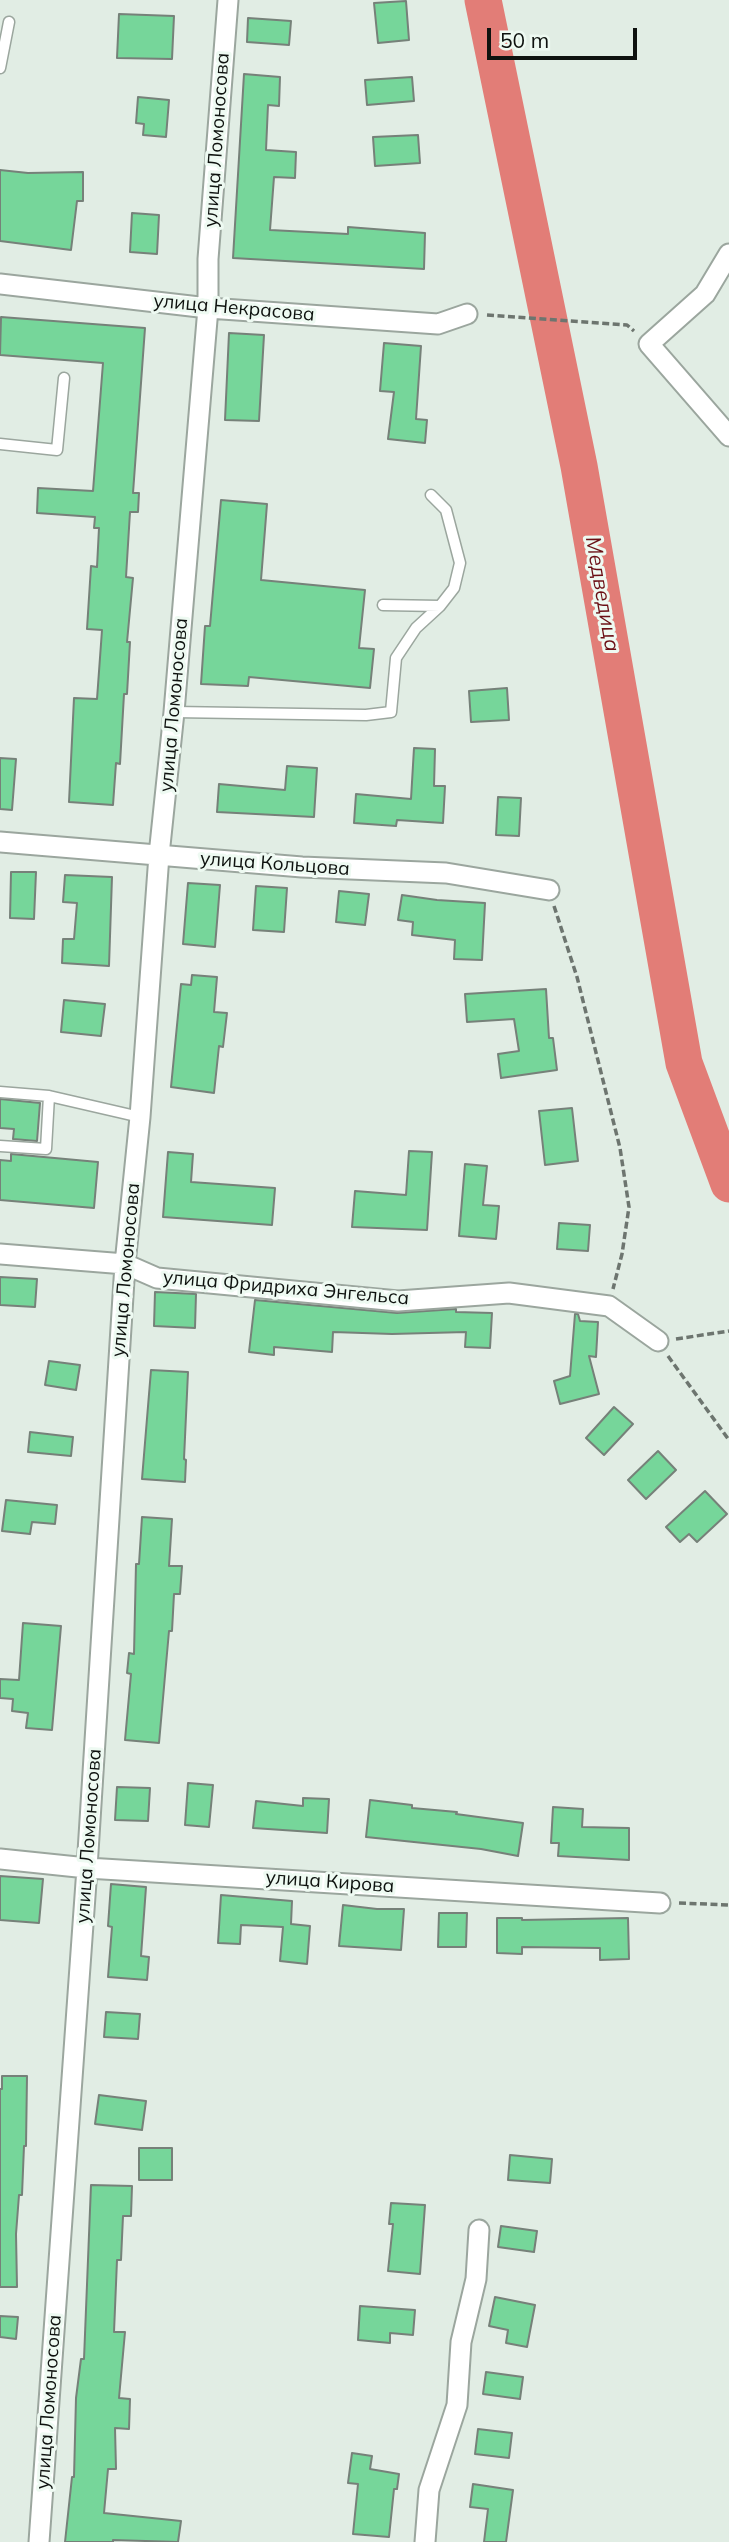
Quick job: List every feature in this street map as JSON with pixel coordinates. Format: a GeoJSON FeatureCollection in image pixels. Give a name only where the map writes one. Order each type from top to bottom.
{"type":"FeatureCollection","features":[{"type":"Feature","properties":{"kind":"street","name":"улица Ломоносова"},"geometry":{"type":"LineString","coordinates":[[39,2542],[87,1868],[125,1264],[140,1117],[159,855],[174,712],[208,308],[208,259],[228,0]]}},
{"type":"Feature","properties":{"kind":"street"},"geometry":{"type":"LineString","coordinates":[[729,254],[705,294],[649,344],[729,435]]}},
{"type":"Feature","properties":{"kind":"street","name":"улица Некрасова"},"geometry":{"type":"LineString","coordinates":[[0,284],[208,308],[438,324],[467,314]]}},
{"type":"Feature","properties":{"kind":"street","name":"улица Кольцова"},"geometry":{"type":"LineString","coordinates":[[0,842],[302,867],[446,873],[549,890]]}},
{"type":"Feature","properties":{"kind":"street","name":"улица Фридриха Энгельса"},"geometry":{"type":"LineString","coordinates":[[0,1254],[125,1264],[156,1278],[398,1301],[509,1293],[609,1306],[658,1341]]}},
{"type":"Feature","properties":{"kind":"street","name":"улица Кирова"},"geometry":{"type":"LineString","coordinates":[[0,1859],[87,1868],[660,1903]]}},
{"type":"Feature","properties":{"kind":"street"},"geometry":{"type":"LineString","coordinates":[[425,2542],[429,2490],[457,2405],[461,2342],[477,2278],[479,2230]]}},
{"type":"Feature","properties":{"kind":"lane"},"geometry":{"type":"LineString","coordinates":[[0,68],[9,22]]}},
{"type":"Feature","properties":{"kind":"lane"},"geometry":{"type":"LineString","coordinates":[[0,444],[57,450],[64,378]]}},
{"type":"Feature","properties":{"kind":"lane"},"geometry":{"type":"LineString","coordinates":[[174,712],[366,715],[391,712],[396,659],[416,628],[440,606],[454,588],[460,563],[446,510],[431,495]]}},
{"type":"Feature","properties":{"kind":"lane"},"geometry":{"type":"LineString","coordinates":[[383,605],[440,606]]}},
{"type":"Feature","properties":{"kind":"lane"},"geometry":{"type":"LineString","coordinates":[[0,1092],[49,1096],[140,1117]]}},
{"type":"Feature","properties":{"kind":"lane"},"geometry":{"type":"LineString","coordinates":[[0,1146],[46,1149],[49,1096]]}},
{"type":"Feature","properties":{"kind":"path"},"geometry":{"type":"LineString","coordinates":[[467,314],[626,325]]}},
{"type":"Feature","properties":{"kind":"path"},"geometry":{"type":"LineString","coordinates":[[549,890],[577,977],[620,1147],[629,1207],[622,1254],[609,1306]]}},
{"type":"Feature","properties":{"kind":"path"},"geometry":{"type":"LineString","coordinates":[[729,1331],[658,1341],[729,1440]]}},
{"type":"Feature","properties":{"kind":"path"},"geometry":{"type":"LineString","coordinates":[[660,1903],[729,1905]]}},
{"type":"Feature","properties":{"kind":"building"},"geometry":{"type":"Polygon","coordinates":[[[406,1],[409,40],[378,43],[374,3],[406,1]]]}},
{"type":"Feature","properties":{"kind":"building"},"geometry":{"type":"Polygon","coordinates":[[[119,14],[174,16],[172,59],[117,58],[119,14]]]}},
{"type":"Feature","properties":{"kind":"building"},"geometry":{"type":"Polygon","coordinates":[[[248,18],[291,21],[289,45],[247,42],[248,18]]]}},
{"type":"Feature","properties":{"kind":"building"},"geometry":{"type":"Polygon","coordinates":[[[244,74],[280,77],[279,106],[268,105],[266,150],[296,152],[295,178],[274,177],[270,230],[348,234],[348,227],[425,233],[424,269],[233,258],[244,74]]]}},
{"type":"Feature","properties":{"kind":"building"},"geometry":{"type":"Polygon","coordinates":[[[412,77],[414,101],[367,105],[365,80],[412,77]]]}},
{"type":"Feature","properties":{"kind":"building"},"geometry":{"type":"Polygon","coordinates":[[[138,97],[169,100],[166,137],[143,135],[144,124],[136,123],[138,97]]]}},
{"type":"Feature","properties":{"kind":"building"},"geometry":{"type":"Polygon","coordinates":[[[418,135],[420,163],[375,166],[373,137],[418,135]]]}},
{"type":"Feature","properties":{"kind":"building"},"geometry":{"type":"Polygon","coordinates":[[[0,170],[28,173],[83,172],[83,201],[77,201],[71,250],[0,241],[0,170]]]}},
{"type":"Feature","properties":{"kind":"building"},"geometry":{"type":"Polygon","coordinates":[[[132,213],[159,215],[157,254],[130,252],[132,213]]]}},
{"type":"Feature","properties":{"kind":"building"},"geometry":{"type":"Polygon","coordinates":[[[1,317],[145,328],[133,493],[139,493],[138,512],[130,512],[126,577],[133,578],[127,642],[130,642],[127,694],[124,694],[120,764],[116,763],[113,805],[69,802],[74,698],[97,699],[102,630],[87,629],[91,566],[97,567],[99,528],[94,528],[95,517],[37,513],[38,488],[93,491],[103,363],[0,355],[1,317]]]}},
{"type":"Feature","properties":{"kind":"building"},"geometry":{"type":"Polygon","coordinates":[[[229,333],[264,335],[259,421],[225,420],[229,333]]]}},
{"type":"Feature","properties":{"kind":"building"},"geometry":{"type":"Polygon","coordinates":[[[384,343],[421,346],[416,419],[427,420],[425,443],[388,439],[394,392],[380,391],[384,343]]]}},
{"type":"Feature","properties":{"kind":"building"},"geometry":{"type":"Polygon","coordinates":[[[221,500],[267,504],[261,580],[365,590],[359,648],[374,649],[370,688],[249,677],[248,686],[201,684],[205,626],[210,626],[221,500]]]}},
{"type":"Feature","properties":{"kind":"building"},"geometry":{"type":"Polygon","coordinates":[[[507,688],[509,720],[471,722],[469,691],[507,688]]]}},
{"type":"Feature","properties":{"kind":"building"},"geometry":{"type":"Polygon","coordinates":[[[414,748],[435,749],[434,786],[445,786],[443,823],[397,820],[396,826],[354,823],[356,794],[411,799],[414,748]]]}},
{"type":"Feature","properties":{"kind":"building"},"geometry":{"type":"Polygon","coordinates":[[[0,758],[16,759],[12,810],[0,809],[0,758]]]}},
{"type":"Feature","properties":{"kind":"building"},"geometry":{"type":"Polygon","coordinates":[[[287,766],[317,768],[314,817],[217,812],[219,784],[285,790],[287,766]]]}},
{"type":"Feature","properties":{"kind":"building"},"geometry":{"type":"Polygon","coordinates":[[[498,797],[521,798],[519,836],[496,835],[498,797]]]}},
{"type":"Feature","properties":{"kind":"building"},"geometry":{"type":"Polygon","coordinates":[[[11,872],[36,872],[34,919],[10,918],[11,872]]]}},
{"type":"Feature","properties":{"kind":"building"},"geometry":{"type":"Polygon","coordinates":[[[65,875],[112,877],[109,966],[62,963],[63,939],[74,939],[77,903],[63,902],[65,875]]]}},
{"type":"Feature","properties":{"kind":"building"},"geometry":{"type":"Polygon","coordinates":[[[188,883],[220,885],[215,947],[183,944],[188,883]]]}},
{"type":"Feature","properties":{"kind":"building"},"geometry":{"type":"Polygon","coordinates":[[[256,886],[287,888],[284,932],[253,930],[256,886]]]}},
{"type":"Feature","properties":{"kind":"building"},"geometry":{"type":"Polygon","coordinates":[[[339,891],[369,894],[365,925],[336,922],[339,891]]]}},
{"type":"Feature","properties":{"kind":"building"},"geometry":{"type":"Polygon","coordinates":[[[402,895],[485,903],[482,960],[454,959],[455,940],[412,935],[413,922],[398,920],[402,895]]]}},
{"type":"Feature","properties":{"kind":"building"},"geometry":{"type":"Polygon","coordinates":[[[192,975],[217,977],[214,1012],[227,1013],[223,1047],[219,1046],[214,1093],[171,1087],[181,984],[191,985],[192,975]]]}},
{"type":"Feature","properties":{"kind":"building"},"geometry":{"type":"Polygon","coordinates":[[[546,989],[549,1038],[553,1038],[557,1070],[501,1078],[498,1054],[519,1051],[514,1019],[467,1022],[465,994],[546,989]]]}},
{"type":"Feature","properties":{"kind":"building"},"geometry":{"type":"Polygon","coordinates":[[[64,1000],[105,1004],[101,1036],[61,1032],[64,1000]]]}},
{"type":"Feature","properties":{"kind":"building"},"geometry":{"type":"Polygon","coordinates":[[[0,1099],[40,1103],[37,1141],[13,1139],[14,1129],[0,1128],[0,1099]]]}},
{"type":"Feature","properties":{"kind":"building"},"geometry":{"type":"Polygon","coordinates":[[[572,1108],[578,1161],[545,1165],[539,1111],[572,1108]]]}},
{"type":"Feature","properties":{"kind":"building"},"geometry":{"type":"Polygon","coordinates":[[[409,1151],[432,1152],[427,1230],[352,1227],[355,1191],[406,1195],[409,1151]]]}},
{"type":"Feature","properties":{"kind":"building"},"geometry":{"type":"Polygon","coordinates":[[[168,1152],[193,1154],[191,1182],[275,1188],[272,1225],[163,1217],[168,1152]]]}},
{"type":"Feature","properties":{"kind":"building"},"geometry":{"type":"Polygon","coordinates":[[[11,1154],[98,1162],[94,1208],[0,1200],[0,1160],[11,1161],[11,1154]]]}},
{"type":"Feature","properties":{"kind":"building"},"geometry":{"type":"Polygon","coordinates":[[[465,1164],[487,1166],[483,1205],[499,1206],[496,1239],[459,1236],[465,1164]]]}},
{"type":"Feature","properties":{"kind":"building"},"geometry":{"type":"Polygon","coordinates":[[[559,1223],[590,1225],[588,1251],[557,1249],[559,1223]]]}},
{"type":"Feature","properties":{"kind":"building"},"geometry":{"type":"Polygon","coordinates":[[[0,1277],[37,1279],[35,1307],[0,1305],[0,1277]]]}},
{"type":"Feature","properties":{"kind":"building"},"geometry":{"type":"Polygon","coordinates":[[[155,1292],[196,1294],[195,1328],[154,1326],[155,1292]]]}},
{"type":"Feature","properties":{"kind":"building"},"geometry":{"type":"Polygon","coordinates":[[[255,1300],[397,1313],[456,1309],[456,1312],[492,1313],[490,1348],[465,1347],[466,1332],[333,1332],[332,1352],[274,1347],[274,1355],[249,1352],[255,1300]]]}},
{"type":"Feature","properties":{"kind":"building"},"geometry":{"type":"Polygon","coordinates":[[[575,1314],[578,1314],[580,1321],[598,1322],[596,1357],[589,1356],[599,1394],[560,1404],[554,1381],[570,1376],[575,1314]]]}},
{"type":"Feature","properties":{"kind":"building"},"geometry":{"type":"Polygon","coordinates":[[[49,1361],[80,1365],[76,1390],[45,1385],[49,1361]]]}},
{"type":"Feature","properties":{"kind":"building"},"geometry":{"type":"Polygon","coordinates":[[[151,1370],[188,1372],[185,1482],[142,1479],[151,1370]]]}},
{"type":"Feature","properties":{"kind":"building"},"geometry":{"type":"Polygon","coordinates":[[[614,1407],[633,1424],[604,1455],[586,1438],[614,1407]]]}},
{"type":"Feature","properties":{"kind":"building"},"geometry":{"type":"Polygon","coordinates":[[[30,1432],[73,1437],[71,1456],[28,1452],[30,1432]]]}},
{"type":"Feature","properties":{"kind":"building"},"geometry":{"type":"Polygon","coordinates":[[[658,1451],[676,1470],[646,1499],[628,1480],[658,1451]]]}},
{"type":"Feature","properties":{"kind":"building"},"geometry":{"type":"Polygon","coordinates":[[[705,1491],[727,1514],[697,1542],[689,1534],[680,1542],[666,1527],[705,1491]]]}},
{"type":"Feature","properties":{"kind":"building"},"geometry":{"type":"Polygon","coordinates":[[[6,1500],[57,1505],[55,1524],[32,1522],[30,1534],[2,1531],[6,1500]]]}},
{"type":"Feature","properties":{"kind":"building"},"geometry":{"type":"Polygon","coordinates":[[[142,1517],[172,1519],[169,1566],[182,1566],[180,1594],[174,1594],[172,1631],[169,1631],[159,1743],[125,1740],[131,1674],[127,1673],[129,1653],[134,1654],[136,1564],[139,1564],[142,1517]]]}},
{"type":"Feature","properties":{"kind":"building"},"geometry":{"type":"Polygon","coordinates":[[[23,1623],[61,1626],[52,1730],[26,1728],[28,1713],[12,1711],[13,1699],[0,1698],[0,1679],[19,1680],[23,1623]]]}},
{"type":"Feature","properties":{"kind":"building"},"geometry":{"type":"Polygon","coordinates":[[[188,1783],[213,1785],[209,1827],[185,1825],[188,1783]]]}},
{"type":"Feature","properties":{"kind":"building"},"geometry":{"type":"Polygon","coordinates":[[[117,1787],[150,1788],[148,1821],[115,1820],[117,1787]]]}},
{"type":"Feature","properties":{"kind":"building"},"geometry":{"type":"Polygon","coordinates":[[[303,1798],[329,1799],[327,1833],[253,1828],[256,1801],[303,1806],[303,1798]]]}},
{"type":"Feature","properties":{"kind":"building"},"geometry":{"type":"Polygon","coordinates":[[[370,1800],[523,1823],[518,1856],[481,1849],[366,1837],[370,1800]]]}},
{"type":"Feature","properties":{"kind":"building"},"geometry":{"type":"Polygon","coordinates":[[[553,1807],[583,1809],[582,1827],[629,1828],[629,1860],[558,1856],[559,1843],[551,1843],[553,1807]]]}},
{"type":"Feature","properties":{"kind":"building"},"geometry":{"type":"Polygon","coordinates":[[[0,1876],[43,1879],[39,1923],[0,1920],[0,1876]]]}},
{"type":"Feature","properties":{"kind":"building"},"geometry":{"type":"Polygon","coordinates":[[[111,1884],[146,1887],[141,1956],[149,1957],[147,1980],[108,1977],[112,1927],[108,1926],[111,1884]]]}},
{"type":"Feature","properties":{"kind":"building"},"geometry":{"type":"Polygon","coordinates":[[[221,1895],[292,1901],[291,1924],[310,1926],[307,1964],[280,1961],[283,1927],[241,1925],[240,1944],[218,1943],[221,1895]]]}},
{"type":"Feature","properties":{"kind":"building"},"geometry":{"type":"Polygon","coordinates":[[[343,1905],[404,1909],[401,1950],[339,1946],[343,1905]]]}},
{"type":"Feature","properties":{"kind":"building"},"geometry":{"type":"Polygon","coordinates":[[[439,1913],[467,1913],[466,1947],[438,1947],[439,1913]]]}},
{"type":"Feature","properties":{"kind":"building"},"geometry":{"type":"Polygon","coordinates":[[[497,1918],[628,1918],[629,1959],[600,1960],[600,1948],[522,1947],[522,1954],[497,1953],[497,1918]]]}},
{"type":"Feature","properties":{"kind":"building"},"geometry":{"type":"Polygon","coordinates":[[[106,2012],[140,2014],[138,2039],[104,2037],[106,2012]]]}},
{"type":"Feature","properties":{"kind":"building"},"geometry":{"type":"Polygon","coordinates":[[[2,2076],[27,2076],[26,2146],[16,2234],[17,2287],[0,2287],[2,2076]]]}},
{"type":"Feature","properties":{"kind":"building"},"geometry":{"type":"Polygon","coordinates":[[[99,2095],[146,2101],[142,2130],[95,2124],[99,2095]]]}},
{"type":"Feature","properties":{"kind":"building"},"geometry":{"type":"Polygon","coordinates":[[[139,2148],[172,2148],[172,2180],[139,2180],[139,2148]]]}},
{"type":"Feature","properties":{"kind":"building"},"geometry":{"type":"Polygon","coordinates":[[[510,2155],[552,2159],[550,2183],[508,2180],[510,2155]]]}},
{"type":"Feature","properties":{"kind":"building"},"geometry":{"type":"Polygon","coordinates":[[[91,2185],[132,2186],[131,2216],[123,2216],[121,2260],[117,2260],[114,2332],[125,2332],[119,2398],[130,2399],[129,2429],[115,2428],[116,2469],[108,2469],[104,2513],[181,2521],[178,2542],[65,2542],[74,2477],[76,2398],[81,2359],[84,2359],[91,2185]]]}},
{"type":"Feature","properties":{"kind":"building"},"geometry":{"type":"Polygon","coordinates":[[[391,2203],[425,2205],[420,2274],[388,2271],[393,2224],[389,2224],[391,2203]]]}},
{"type":"Feature","properties":{"kind":"building"},"geometry":{"type":"Polygon","coordinates":[[[501,2226],[537,2231],[534,2252],[498,2247],[501,2226]]]}},
{"type":"Feature","properties":{"kind":"building"},"geometry":{"type":"Polygon","coordinates":[[[495,2297],[535,2305],[527,2347],[506,2343],[508,2330],[489,2326],[495,2297]]]}},
{"type":"Feature","properties":{"kind":"building"},"geometry":{"type":"Polygon","coordinates":[[[360,2306],[415,2310],[413,2335],[390,2333],[390,2343],[358,2340],[360,2306]]]}},
{"type":"Feature","properties":{"kind":"building"},"geometry":{"type":"Polygon","coordinates":[[[0,2316],[18,2317],[16,2339],[0,2337],[0,2316]]]}},
{"type":"Feature","properties":{"kind":"building"},"geometry":{"type":"Polygon","coordinates":[[[486,2372],[523,2377],[520,2399],[483,2394],[486,2372]]]}},
{"type":"Feature","properties":{"kind":"building"},"geometry":{"type":"Polygon","coordinates":[[[478,2429],[512,2433],[509,2458],[475,2454],[478,2429]]]}},
{"type":"Feature","properties":{"kind":"building"},"geometry":{"type":"Polygon","coordinates":[[[352,2453],[372,2456],[370,2469],[399,2474],[397,2489],[394,2489],[389,2537],[353,2534],[358,2484],[348,2483],[352,2453]]]}},
{"type":"Feature","properties":{"kind":"building"},"geometry":{"type":"Polygon","coordinates":[[[473,2484],[513,2490],[506,2542],[484,2542],[488,2509],[470,2507],[473,2484]]]}},
{"type":"Feature","properties":{"kind":"waterway","name":"Медведица"},"geometry":{"type":"LineString","coordinates":[[483,0],[579,466],[684,1063],[729,1184]]}}]}
